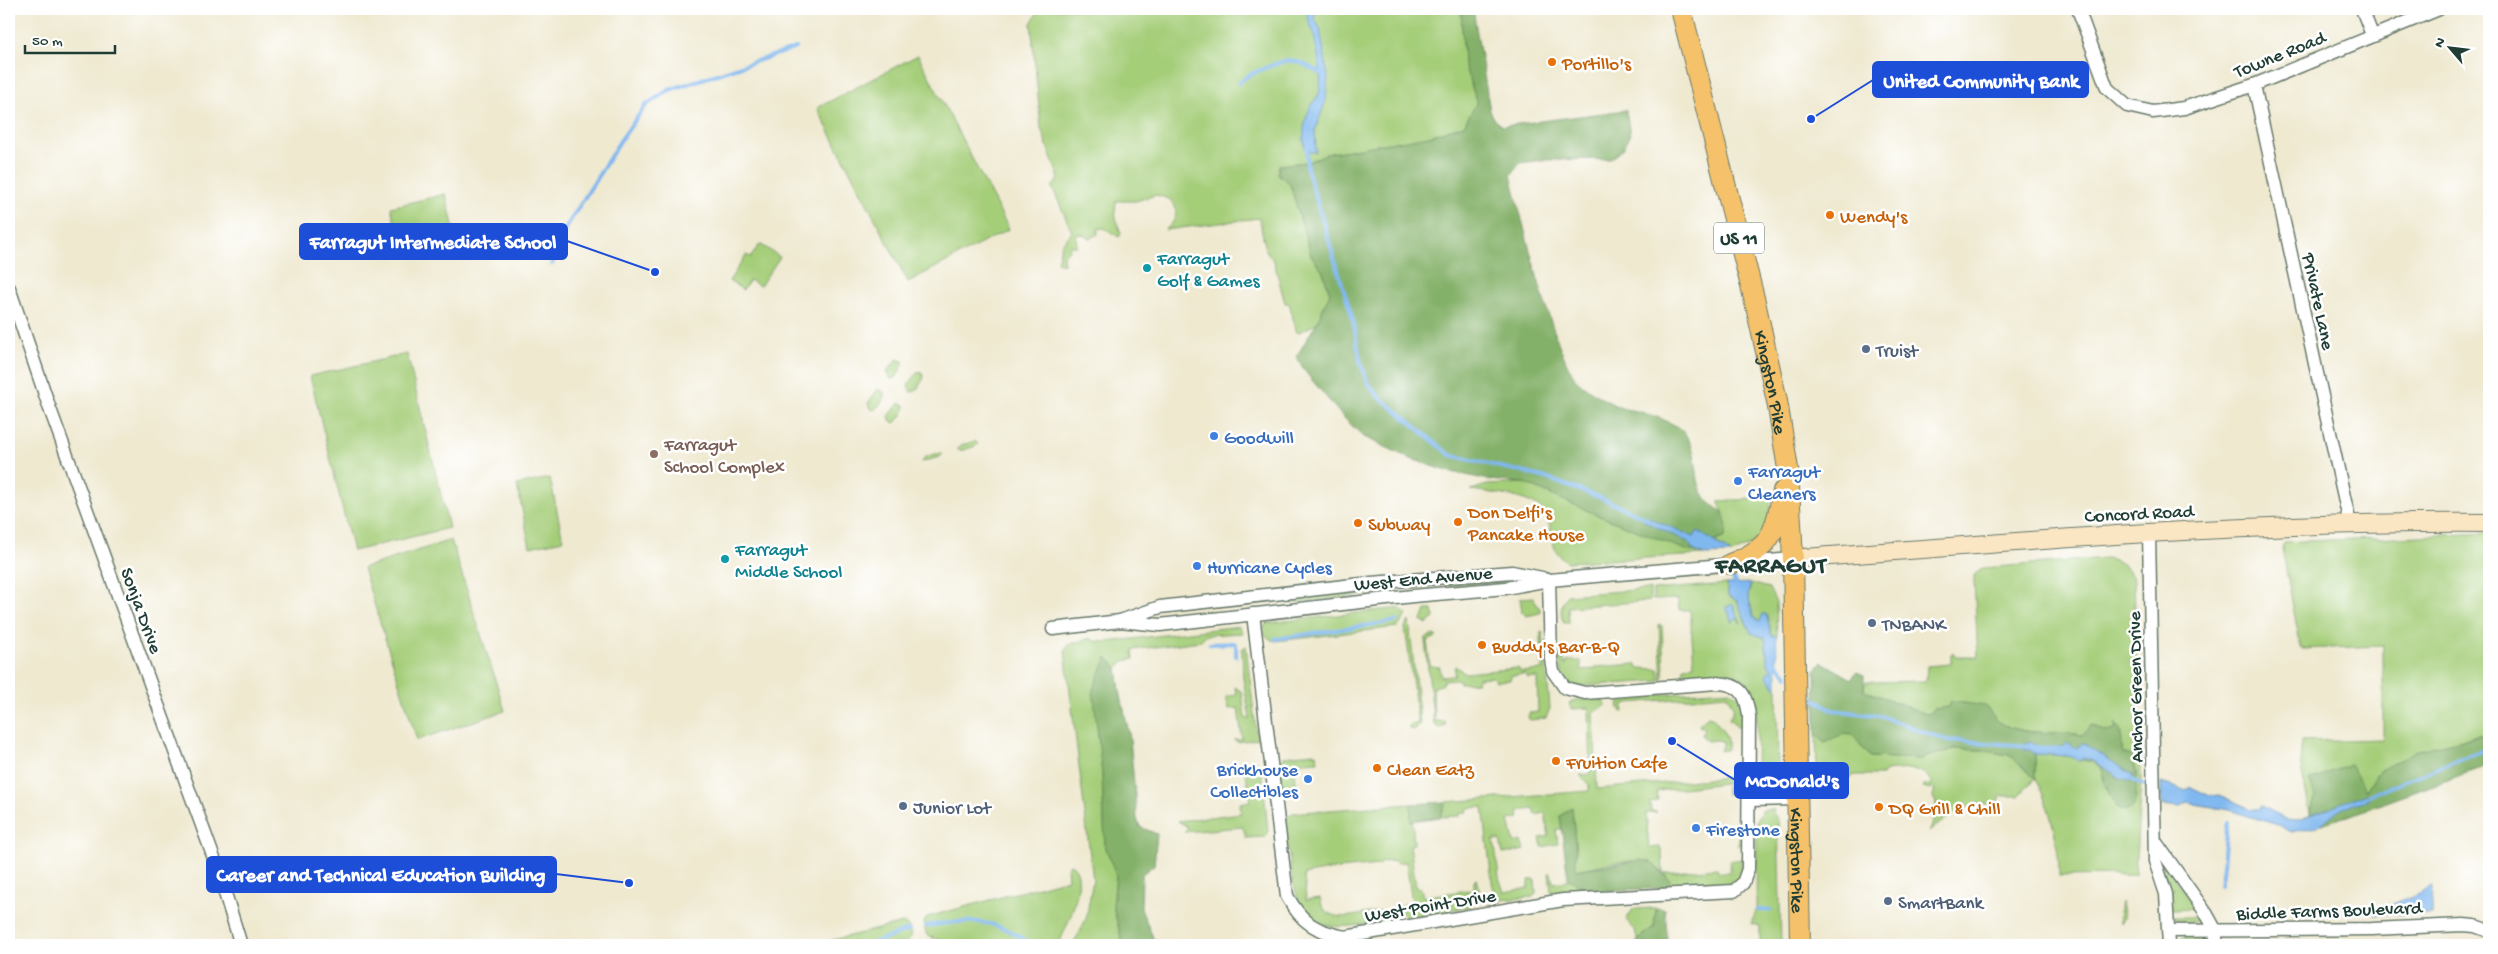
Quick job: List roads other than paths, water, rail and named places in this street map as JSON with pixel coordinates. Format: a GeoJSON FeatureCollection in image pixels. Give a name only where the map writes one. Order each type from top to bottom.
{"type":"FeatureCollection","features":[{"type":"Feature","properties":{"kind":"main road","name":"Kingston Pike"},"geometry":{"type":"LineString","coordinates":[[1681,9],[1755,302],[1778,401],[1788,469],[1793,559],[1800,945]]}},
{"type":"Feature","properties":{"kind":"main road"},"geometry":{"type":"LineString","coordinates":[[1728,564],[1760,549],[1769,539],[1777,518],[1788,469]]}},
{"type":"Feature","properties":{"kind":"street","name":"Towne Road"},"geometry":{"type":"LineString","coordinates":[[2078,9],[2108,88],[2128,106],[2154,112],[2184,108],[2254,86],[2372,35],[2439,9]]}},
{"type":"Feature","properties":{"kind":"street"},"geometry":{"type":"LineString","coordinates":[[2362,9],[2372,35]]}},
{"type":"Feature","properties":{"kind":"street","name":"Private Lane"},"geometry":{"type":"LineString","coordinates":[[2254,86],[2350,524]]}},
{"type":"Feature","properties":{"kind":"street","name":"Sonja Drive"},"geometry":{"type":"LineString","coordinates":[[9,288],[50,409],[216,864],[241,945]]}},
{"type":"Feature","properties":{"kind":"street","name":"Concord Road"},"geometry":{"type":"LineString","coordinates":[[1793,559],[2149,532],[2350,524],[2489,523]]}},
{"type":"Feature","properties":{"kind":"street","name":"Anchor Green Drive"},"geometry":{"type":"LineString","coordinates":[[2149,532],[2155,861],[2166,894],[2169,945]]}},
{"type":"Feature","properties":{"kind":"street","name":"West End Avenue"},"geometry":{"type":"LineString","coordinates":[[1120,621],[1160,625],[1413,596],[1506,588],[1549,580],[1793,559]]}},
{"type":"Feature","properties":{"kind":"street","name":"West End Avenue"},"geometry":{"type":"LineString","coordinates":[[1053,629],[1120,621],[1160,607],[1371,583],[1512,572],[1549,580]]}},
{"type":"Feature","properties":{"kind":"street"},"geometry":{"type":"LineString","coordinates":[[1549,580],[1551,659],[1553,671],[1564,688],[1585,693],[1717,683],[1736,686],[1743,694],[1749,715],[1750,800],[1798,799]]}},
{"type":"Feature","properties":{"kind":"street","name":"West Point Drive"},"geometry":{"type":"LineString","coordinates":[[1253,614],[1287,896],[1304,921],[1321,932],[1345,937],[1563,900],[1734,891],[1743,883],[1748,869],[1750,800]]}},
{"type":"Feature","properties":{"kind":"street"},"geometry":{"type":"LineString","coordinates":[[2155,841],[2216,931],[2216,945]]}},
{"type":"Feature","properties":{"kind":"street","name":"Biddle Farms Boulevard"},"geometry":{"type":"LineString","coordinates":[[2169,931],[2372,929],[2463,925],[2475,926],[2489,931]]}},
{"type":"Feature","properties":{"kind":"water"},"geometry":{"type":"Polygon","coordinates":[[[1308,9],[1317,11],[1314,18],[1320,28],[1328,77],[1326,100],[1315,131],[1316,152],[1306,152],[1304,136],[1307,115],[1320,89],[1320,68],[1314,35],[1307,16],[1308,9]]]}},
{"type":"Feature","properties":{"kind":"water"},"geometry":{"type":"Polygon","coordinates":[[[1645,516],[1694,537],[1697,532],[1701,533],[1732,554],[1703,555],[1693,550],[1688,542],[1644,521],[1645,516]]]}},
{"type":"Feature","properties":{"kind":"water"},"geometry":{"type":"Polygon","coordinates":[[[1751,583],[1748,594],[1753,616],[1760,621],[1763,614],[1766,614],[1772,636],[1777,635],[1777,690],[1766,675],[1768,671],[1773,671],[1768,664],[1765,638],[1751,633],[1737,601],[1728,595],[1727,584],[1751,583]]]}},
{"type":"Feature","properties":{"kind":"water"},"geometry":{"type":"Polygon","coordinates":[[[1733,604],[1740,623],[1738,619],[1733,620],[1733,623],[1726,607],[1733,604]]]}},
{"type":"Feature","properties":{"kind":"water"},"geometry":{"type":"Polygon","coordinates":[[[2030,741],[2038,747],[2048,749],[2058,748],[2068,743],[2077,748],[2083,743],[2133,775],[2131,782],[2084,758],[2079,760],[2068,756],[2035,754],[2030,750],[2024,749],[2025,743],[2030,741]]]}},
{"type":"Feature","properties":{"kind":"water"},"geometry":{"type":"Polygon","coordinates":[[[2161,783],[2185,790],[2191,787],[2210,796],[2219,795],[2251,809],[2259,809],[2262,806],[2287,819],[2298,820],[2366,793],[2368,799],[2339,810],[2316,827],[2291,832],[2281,826],[2225,809],[2187,803],[2180,807],[2161,805],[2161,783]]]}},
{"type":"Feature","properties":{"kind":"water"},"geometry":{"type":"Polygon","coordinates":[[[2432,887],[2431,914],[2375,915],[2375,912],[2432,887]]]}},
{"type":"Feature","properties":{"kind":"waterway"},"geometry":{"type":"LineString","coordinates":[[552,264],[565,229],[620,141],[646,105],[669,90],[796,48]]}},
{"type":"Feature","properties":{"kind":"waterway"},"geometry":{"type":"LineString","coordinates":[[1239,83],[1253,73],[1287,61],[1298,62],[1322,74]]}},
{"type":"Feature","properties":{"kind":"waterway"},"geometry":{"type":"LineString","coordinates":[[1307,147],[1307,169],[1353,320],[1360,360],[1367,381],[1377,395],[1450,455],[1543,477],[1599,497],[1648,519]]}},
{"type":"Feature","properties":{"kind":"waterway"},"geometry":{"type":"LineString","coordinates":[[1728,570],[1738,588]]}},
{"type":"Feature","properties":{"kind":"waterway"},"geometry":{"type":"LineString","coordinates":[[1275,639],[1397,621]]}},
{"type":"Feature","properties":{"kind":"waterway"},"geometry":{"type":"LineString","coordinates":[[1210,644],[1234,643],[1236,644],[1236,656]]}},
{"type":"Feature","properties":{"kind":"waterway"},"geometry":{"type":"LineString","coordinates":[[1774,660],[1788,676]]}},
{"type":"Feature","properties":{"kind":"waterway"},"geometry":{"type":"LineString","coordinates":[[1802,692],[1833,710],[1880,716],[1946,740],[2028,746]]}},
{"type":"Feature","properties":{"kind":"waterway"},"geometry":{"type":"LineString","coordinates":[[2035,747],[2061,749]]}},
{"type":"Feature","properties":{"kind":"waterway"},"geometry":{"type":"LineString","coordinates":[[2363,797],[2489,749]]}},
{"type":"Feature","properties":{"kind":"waterway"},"geometry":{"type":"LineString","coordinates":[[2129,779],[2150,787]]}},
{"type":"Feature","properties":{"kind":"waterway"},"geometry":{"type":"LineString","coordinates":[[2220,885],[2228,823]]}},
{"type":"Feature","properties":{"kind":"waterway"},"geometry":{"type":"LineString","coordinates":[[1758,910],[1771,910]]}},
{"type":"Feature","properties":{"kind":"waterway"},"geometry":{"type":"LineString","coordinates":[[926,926],[956,922],[981,922],[1006,929],[1032,945]]}},
{"type":"Feature","properties":{"kind":"waterway"},"geometry":{"type":"LineString","coordinates":[[867,945],[909,930]]}},
{"type":"Feature","properties":{"kind":"place","name":"Portillo's"},"geometry":{"type":"Point","coordinates":[1552,62]}},
{"type":"Feature","properties":{"kind":"place","name":"United Community Bank"},"geometry":{"type":"Point","coordinates":[1811,119]}},
{"type":"Feature","properties":{"kind":"place","name":"Wendy's"},"geometry":{"type":"Point","coordinates":[1830,215]}},
{"type":"Feature","properties":{"kind":"place","name":"Farragut Golf & Games"},"geometry":{"type":"Point","coordinates":[1147,268]}},
{"type":"Feature","properties":{"kind":"place","name":"Farragut Intermediate School"},"geometry":{"type":"Point","coordinates":[655,272]}},
{"type":"Feature","properties":{"kind":"place","name":"Truist"},"geometry":{"type":"Point","coordinates":[1866,349]}},
{"type":"Feature","properties":{"kind":"place","name":"Goodwill"},"geometry":{"type":"Point","coordinates":[1214,436]}},
{"type":"Feature","properties":{"kind":"place","name":"Farragut School Complex"},"geometry":{"type":"Point","coordinates":[654,454]}},
{"type":"Feature","properties":{"kind":"place","name":"Farragut Cleaners"},"geometry":{"type":"Point","coordinates":[1738,481]}},
{"type":"Feature","properties":{"kind":"place","name":"Don Delfi's Pancake House"},"geometry":{"type":"Point","coordinates":[1458,522]}},
{"type":"Feature","properties":{"kind":"place","name":"Subway"},"geometry":{"type":"Point","coordinates":[1358,523]}},
{"type":"Feature","properties":{"kind":"place","name":"Farragut Middle School"},"geometry":{"type":"Point","coordinates":[725,559]}},
{"type":"Feature","properties":{"kind":"place","name":"Hurricane Cycles"},"geometry":{"type":"Point","coordinates":[1197,566]}},
{"type":"Feature","properties":{"kind":"place","name":"TNBANK"},"geometry":{"type":"Point","coordinates":[1872,623]}},
{"type":"Feature","properties":{"kind":"place","name":"Buddy's Bar-B-Q"},"geometry":{"type":"Point","coordinates":[1482,645]}},
{"type":"Feature","properties":{"kind":"place","name":"McDonald's"},"geometry":{"type":"Point","coordinates":[1672,741]}},
{"type":"Feature","properties":{"kind":"place","name":"Fruition Cafe"},"geometry":{"type":"Point","coordinates":[1556,761]}},
{"type":"Feature","properties":{"kind":"place","name":"Clean Eatz"},"geometry":{"type":"Point","coordinates":[1377,768]}},
{"type":"Feature","properties":{"kind":"place","name":"Brickhouse Collectibles"},"geometry":{"type":"Point","coordinates":[1308,779]}},
{"type":"Feature","properties":{"kind":"place","name":"Junior Lot"},"geometry":{"type":"Point","coordinates":[903,806]}},
{"type":"Feature","properties":{"kind":"place","name":"DQ Grill & Chill"},"geometry":{"type":"Point","coordinates":[1879,807]}},
{"type":"Feature","properties":{"kind":"place","name":"Firestone"},"geometry":{"type":"Point","coordinates":[1696,828]}},
{"type":"Feature","properties":{"kind":"place","name":"Career and Technical Education Building"},"geometry":{"type":"Point","coordinates":[629,883]}},
{"type":"Feature","properties":{"kind":"place","name":"SmartBank"},"geometry":{"type":"Point","coordinates":[1888,901]}},
{"type":"Feature","properties":{"kind":"district","name":"FARRAGUT"},"geometry":{"type":"Point","coordinates":[1771,564]}}]}
